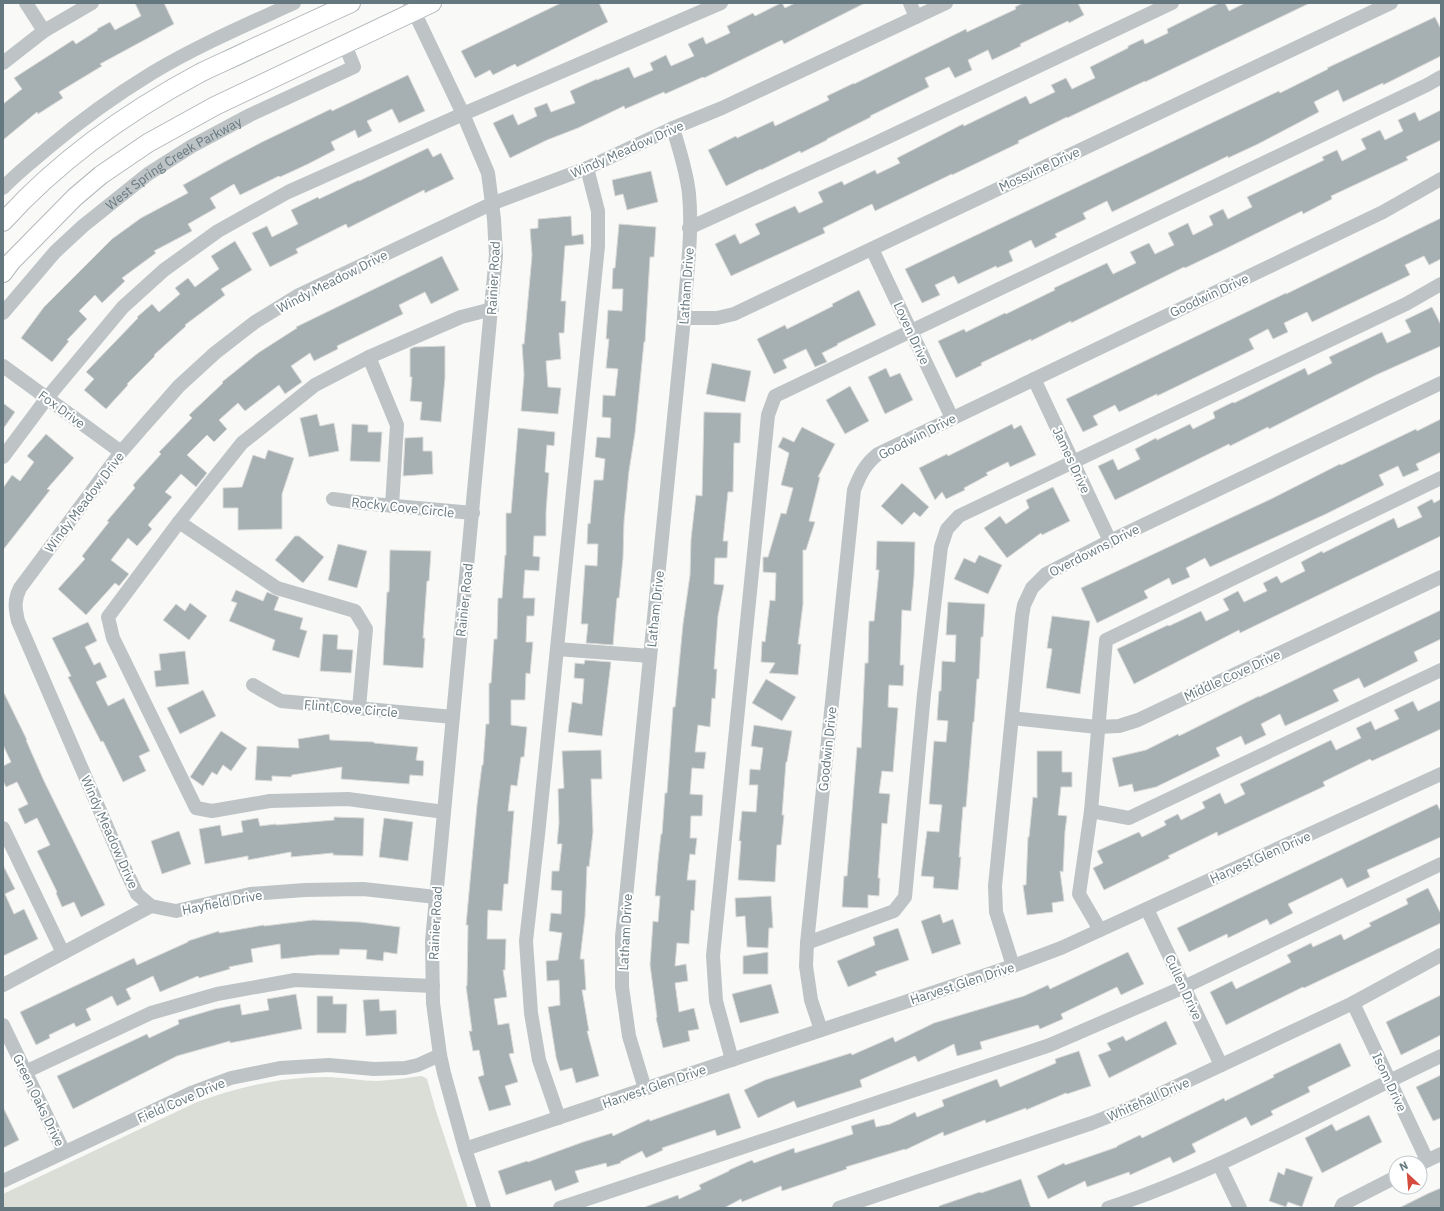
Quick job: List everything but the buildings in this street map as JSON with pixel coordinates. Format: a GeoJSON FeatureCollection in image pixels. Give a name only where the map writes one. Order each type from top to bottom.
{"type":"FeatureCollection","features":[{"type":"Feature","properties":{"kind":"main road"},"geometry":{"type":"LineString","coordinates":[[3,222],[50,174],[116,124],[200,73],[328,8],[351,3]]}},
{"type":"Feature","properties":{"kind":"main road","name":"West Spring Creek Parkway"},"geometry":{"type":"LineString","coordinates":[[3,273],[49,222],[75,197],[101,175],[148,144],[215,106],[345,45],[412,7],[432,3]]}},
{"type":"Feature","properties":{"kind":"street"},"geometry":{"type":"LineString","coordinates":[[26,3],[44,31]]}},
{"type":"Feature","properties":{"kind":"street"},"geometry":{"type":"LineString","coordinates":[[3,63],[36,36],[92,3]]}},
{"type":"Feature","properties":{"kind":"street"},"geometry":{"type":"LineString","coordinates":[[3,188],[12,178],[72,128],[152,73],[197,49],[294,3]]}},
{"type":"Feature","properties":{"kind":"street"},"geometry":{"type":"LineString","coordinates":[[3,457],[47,398],[123,307],[164,270],[218,231],[288,192],[462,114],[721,3]]}},
{"type":"Feature","properties":{"kind":"street"},"geometry":{"type":"LineString","coordinates":[[910,3],[916,17]]}},
{"type":"Feature","properties":{"kind":"street","name":"Windy Meadow Drive"},"geometry":{"type":"LineString","coordinates":[[151,906],[137,894],[126,871],[18,621],[15,605],[16,596],[20,588],[121,452],[179,386],[215,353],[255,322],[299,295],[491,204],[587,168],[673,128],[722,108],[946,3]]}},
{"type":"Feature","properties":{"kind":"street"},"geometry":{"type":"LineString","coordinates":[[690,228],[867,147],[1172,3]]}},
{"type":"Feature","properties":{"kind":"street","name":"Mossvine Drive"},"geometry":{"type":"LineString","coordinates":[[684,318],[717,318],[734,314],[1391,3]]}},
{"type":"Feature","properties":{"kind":"street","name":"Rainier Road"},"geometry":{"type":"LineString","coordinates":[[412,7],[488,173],[494,219],[496,255],[492,308],[432,941],[433,1003],[440,1055],[465,1149],[484,1208]]}},
{"type":"Feature","properties":{"kind":"street","name":"West Spring Creek Parkway"},"geometry":{"type":"LineString","coordinates":[[3,313],[55,252],[83,226],[148,174],[192,146],[237,122],[354,67],[345,45]]}},
{"type":"Feature","properties":{"kind":"street"},"geometry":{"type":"LineString","coordinates":[[732,1060],[716,1001],[713,956],[768,415],[775,396],[1413,92],[1441,77]]}},
{"type":"Feature","properties":{"kind":"street","name":"Latham Drive"},"geometry":{"type":"LineString","coordinates":[[645,1089],[629,1036],[622,987],[622,937],[684,318],[690,228],[689,194],[673,128]]}},
{"type":"Feature","properties":{"kind":"street"},"geometry":{"type":"LineString","coordinates":[[559,1118],[539,1060],[531,1013],[526,941],[598,246],[598,211],[587,168]]}},
{"type":"Feature","properties":{"kind":"street","name":"Goodwin Drive"},"geometry":{"type":"LineString","coordinates":[[821,1030],[811,1000],[806,966],[807,943],[854,490],[861,472],[878,454],[1383,212],[1441,179]]}},
{"type":"Feature","properties":{"kind":"street","name":"Loven Drive"},"geometry":{"type":"LineString","coordinates":[[872,249],[952,418]]}},
{"type":"Feature","properties":{"kind":"street"},"geometry":{"type":"LineString","coordinates":[[807,943],[894,911],[905,897],[941,547],[947,529],[959,516],[1072,461],[1406,304],[1441,284]]}},
{"type":"Feature","properties":{"kind":"street"},"geometry":{"type":"LineString","coordinates":[[444,812],[348,799],[270,801],[212,810],[196,808],[113,638],[108,617],[179,522],[242,443],[314,385],[370,357],[461,317],[492,308]]}},
{"type":"Feature","properties":{"kind":"street"},"geometry":{"type":"LineString","coordinates":[[370,357],[397,425],[392,506]]}},
{"type":"Feature","properties":{"kind":"street","name":"Fox Drive"},"geometry":{"type":"LineString","coordinates":[[3,366],[121,452]]}},
{"type":"Feature","properties":{"kind":"street","name":"James Drive"},"geometry":{"type":"LineString","coordinates":[[1034,379],[1110,541]]}},
{"type":"Feature","properties":{"kind":"street","name":"Overdowns Drive"},"geometry":{"type":"LineString","coordinates":[[1013,966],[996,912],[995,886],[1022,616],[1024,604],[1032,588],[1046,574],[1110,541],[1441,384]]}},
{"type":"Feature","properties":{"kind":"street"},"geometry":{"type":"LineString","coordinates":[[1100,930],[1079,894],[1091,812],[1097,727],[1106,640],[1441,478]]}},
{"type":"Feature","properties":{"kind":"street","name":"Rocky Cove Circle"},"geometry":{"type":"LineString","coordinates":[[333,499],[473,513]]}},
{"type":"Feature","properties":{"kind":"street"},"geometry":{"type":"LineString","coordinates":[[179,522],[277,588],[355,611],[366,629],[359,708]]}},
{"type":"Feature","properties":{"kind":"street","name":"Middle Cove Drive"},"geometry":{"type":"LineString","coordinates":[[1012,718],[1097,727],[1119,726],[1138,720],[1441,576]]}},
{"type":"Feature","properties":{"kind":"street"},"geometry":{"type":"LineString","coordinates":[[557,649],[650,656]]}},
{"type":"Feature","properties":{"kind":"street"},"geometry":{"type":"LineString","coordinates":[[1091,812],[1129,818],[1441,670]]}},
{"type":"Feature","properties":{"kind":"street","name":"Flint Cove Circle"},"geometry":{"type":"LineString","coordinates":[[253,685],[281,701],[453,717]]}},
{"type":"Feature","properties":{"kind":"street","name":"Harvest Glen Drive"},"geometry":{"type":"LineString","coordinates":[[465,1149],[1013,966],[1062,948],[1441,774]]}},
{"type":"Feature","properties":{"kind":"street"},"geometry":{"type":"LineString","coordinates":[[3,828],[63,953]]}},
{"type":"Feature","properties":{"kind":"street"},"geometry":{"type":"LineString","coordinates":[[560,1208],[1050,1045],[1184,986],[1441,864]]}},
{"type":"Feature","properties":{"kind":"street","name":"Hayfield Drive"},"geometry":{"type":"LineString","coordinates":[[151,906],[176,911],[250,894],[305,890],[363,889],[436,897]]}},
{"type":"Feature","properties":{"kind":"street"},"geometry":{"type":"LineString","coordinates":[[3,985],[151,906]]}},
{"type":"Feature","properties":{"kind":"street","name":"Cullen Drive"},"geometry":{"type":"LineString","coordinates":[[1147,909],[1221,1065]]}},
{"type":"Feature","properties":{"kind":"street","name":"Whitehall Drive"},"geometry":{"type":"LineString","coordinates":[[839,1208],[1092,1123],[1130,1108],[1353,1003],[1441,954]]}},
{"type":"Feature","properties":{"kind":"street"},"geometry":{"type":"LineString","coordinates":[[25,1072],[151,1013],[217,994],[295,980],[433,986]]}},
{"type":"Feature","properties":{"kind":"street","name":"Isom Drive"},"geometry":{"type":"LineString","coordinates":[[1353,1003],[1389,1080],[1421,1155]]}},
{"type":"Feature","properties":{"kind":"street","name":"Green Oaks Drive"},"geometry":{"type":"LineString","coordinates":[[3,1025],[64,1152]]}},
{"type":"Feature","properties":{"kind":"street","name":"Field Cove Drive"},"geometry":{"type":"LineString","coordinates":[[3,1181],[190,1092],[231,1078],[280,1068],[294,1067],[329,1065],[374,1068],[405,1068],[418,1065],[440,1055]]}},
{"type":"Feature","properties":{"kind":"street"},"geometry":{"type":"LineString","coordinates":[[1108,1208],[1143,1196],[1219,1164],[1441,1056]]}},
{"type":"Feature","properties":{"kind":"street"},"geometry":{"type":"LineString","coordinates":[[1428,1160],[1441,1154]]}},
{"type":"Feature","properties":{"kind":"street"},"geometry":{"type":"LineString","coordinates":[[1219,1164],[1240,1208]]}},
{"type":"Feature","properties":{"kind":"street"},"geometry":{"type":"LineString","coordinates":[[1341,1208],[1343,1204],[1388,1181]]}},
{"type":"Feature","properties":{"kind":"shaded area"},"geometry":{"type":"Polygon","coordinates":[[[421,1076],[427,1079],[468,1208],[3,1208],[3,1194],[197,1102],[244,1087],[309,1077],[378,1081],[421,1076]]]}}]}
